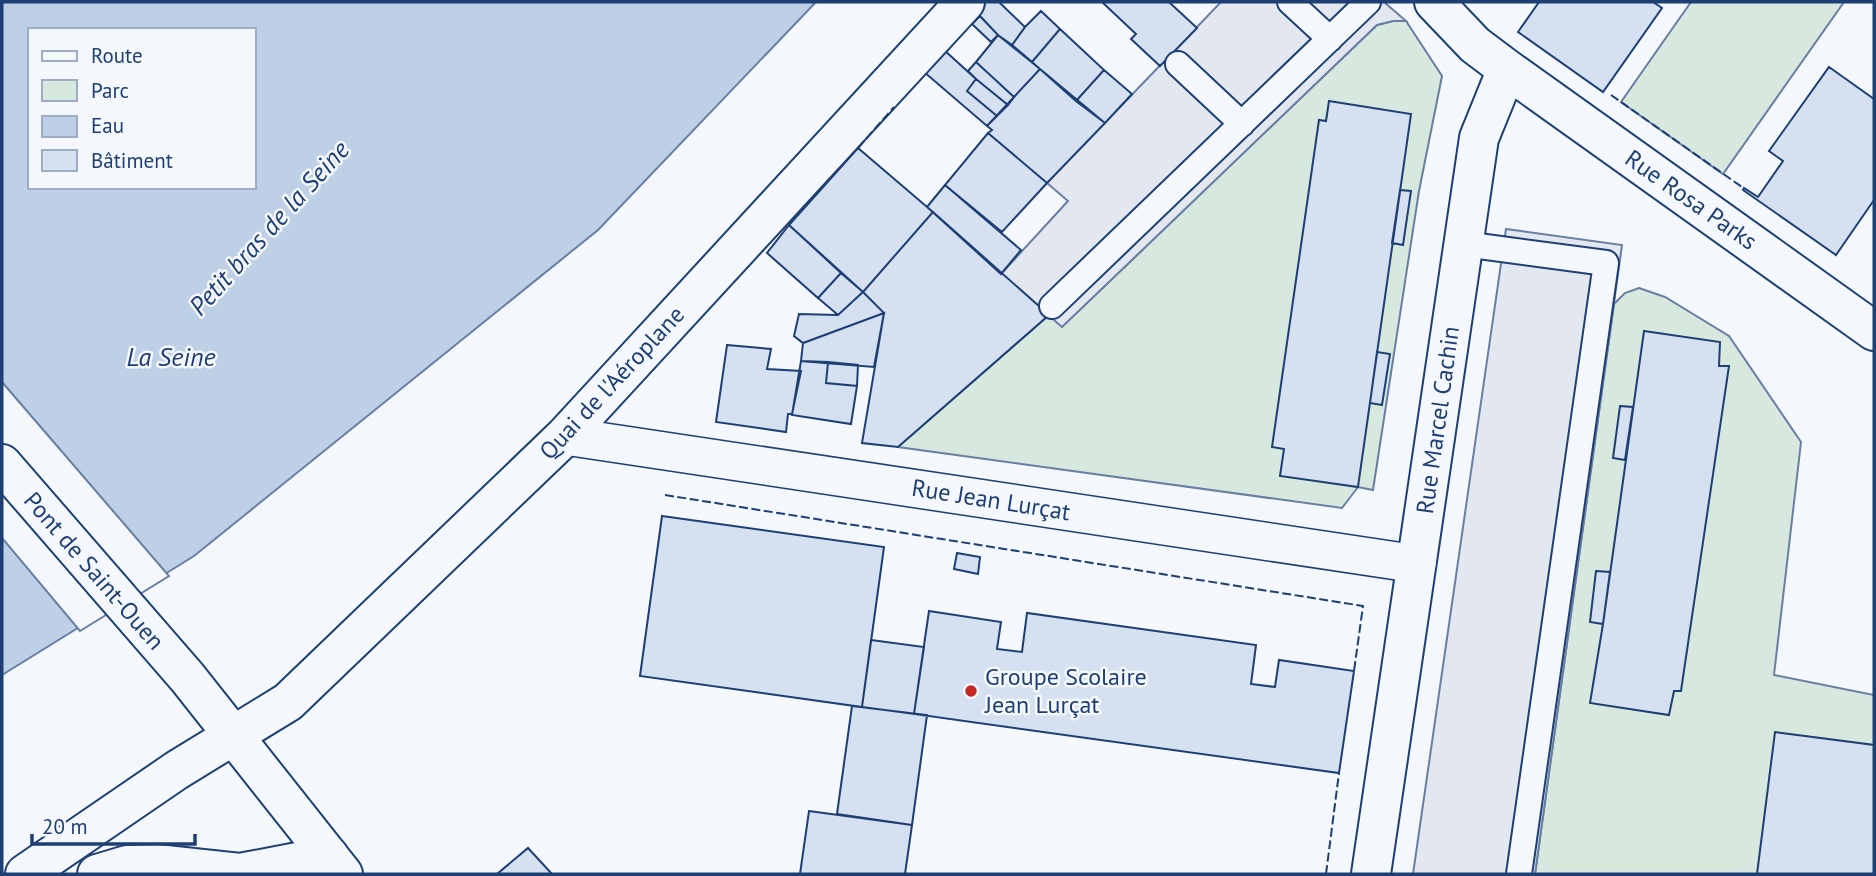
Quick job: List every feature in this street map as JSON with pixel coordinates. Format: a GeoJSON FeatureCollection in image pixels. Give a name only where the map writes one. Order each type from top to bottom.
{"type":"FeatureCollection","features":[{"type":"Feature","properties":{"kind":"street","name":"Quai de l'Aéroplane"},"geometry":{"type":"LineString","coordinates":[[25,874],[177,770],[288,702],[565,436],[965,2]]}},
{"type":"Feature","properties":{"kind":"street"},"geometry":{"type":"LineString","coordinates":[[1434,2],[1475,46],[1507,69]]}},
{"type":"Feature","properties":{"kind":"street","name":"Rue Marcel Cachin"},"geometry":{"type":"LineString","coordinates":[[1371,874],[1479,138],[1507,69]]}},
{"type":"Feature","properties":{"kind":"street","name":"Rue Rosa Parks"},"geometry":{"type":"LineString","coordinates":[[1507,69],[1874,331]]}},
{"type":"Feature","properties":{"kind":"street","name":"Rue Jean Lurçat"},"geometry":{"type":"LineString","coordinates":[[565,436],[1417,564]]}},
{"type":"Feature","properties":{"kind":"street","name":"Pont de Saint-Ouen"},"geometry":{"type":"LineString","coordinates":[[2,464],[187,677],[336,865]]}},
{"type":"Feature","properties":{"kind":"street"},"geometry":{"type":"LineString","coordinates":[[120,810],[156,864]]}},
{"type":"Feature","properties":{"kind":"street"},"geometry":{"type":"LineString","coordinates":[[97,874],[127,865],[156,864],[240,873],[336,865]]}},
{"type":"Feature","properties":{"kind":"lane"},"geometry":{"type":"LineString","coordinates":[[1290,2],[1330,39]]}},
{"type":"Feature","properties":{"kind":"lane"},"geometry":{"type":"LineString","coordinates":[[1052,306],[1368,2]]}},
{"type":"Feature","properties":{"kind":"lane"},"geometry":{"type":"LineString","coordinates":[[1178,64],[1242,124]]}},
{"type":"Feature","properties":{"kind":"lane"},"geometry":{"type":"LineString","coordinates":[[1464,244],[1606,262],[1519,874]]}},
{"type":"Feature","properties":{"kind":"green space"},"geometry":{"type":"Polygon","coordinates":[[[1691,2],[1844,2],[1723,174],[1621,102],[1691,2]]]}},
{"type":"Feature","properties":{"kind":"green space"},"geometry":{"type":"Polygon","coordinates":[[[1406,21],[1442,76],[1419,191],[1373,490],[1358,487],[1342,508],[898,447],[1049,315],[1062,327],[1377,25],[1406,21]]]}},
{"type":"Feature","properties":{"kind":"green space"},"geometry":{"type":"Polygon","coordinates":[[[1639,288],[1665,297],[1729,336],[1801,442],[1774,675],[1874,695],[1874,874],[1535,874],[1614,304],[1625,293],[1639,288]]]}},
{"type":"Feature","properties":{"kind":"shaded area"},"geometry":{"type":"Polygon","coordinates":[[[1221,2],[1384,2],[1406,21],[1377,25],[1062,327],[1001,274],[1068,201],[1047,183],[1221,2]]]}},
{"type":"Feature","properties":{"kind":"shaded area"},"geometry":{"type":"Polygon","coordinates":[[[1506,229],[1622,245],[1535,874],[1413,874],[1506,229]]]}},
{"type":"Feature","properties":{"kind":"water","name":"La Seine"},"geometry":{"type":"Polygon","coordinates":[[[2,2],[816,2],[598,230],[194,556],[2,675],[2,2]]]}},
{"type":"Feature","properties":{"kind":"pier"},"geometry":{"type":"Polygon","coordinates":[[[2,382],[169,576],[80,631],[2,538],[2,382]]]}},
{"type":"Feature","properties":{"kind":"building"},"geometry":{"type":"Polygon","coordinates":[[[985,2],[999,2],[1025,27],[1012,45],[998,35],[975,11],[985,2]]]}},
{"type":"Feature","properties":{"kind":"building"},"geometry":{"type":"Polygon","coordinates":[[[1102,2],[1169,2],[1197,28],[1160,66],[1131,39],[1136,34],[1102,2]]]}},
{"type":"Feature","properties":{"kind":"building"},"geometry":{"type":"Polygon","coordinates":[[[1539,2],[1653,2],[1662,8],[1603,92],[1518,32],[1539,2]]]}},
{"type":"Feature","properties":{"kind":"building"},"geometry":{"type":"Polygon","coordinates":[[[1041,11],[1060,29],[1032,62],[1012,45],[1041,11]]]}},
{"type":"Feature","properties":{"kind":"building"},"geometry":{"type":"Polygon","coordinates":[[[980,16],[998,35],[991,42],[972,24],[980,16]]]}},
{"type":"Feature","properties":{"kind":"building"},"geometry":{"type":"Polygon","coordinates":[[[1060,29],[1104,70],[1076,101],[1032,62],[1060,29]]]}},
{"type":"Feature","properties":{"kind":"building"},"geometry":{"type":"Polygon","coordinates":[[[998,35],[1040,69],[1014,97],[976,62],[998,35]]]}},
{"type":"Feature","properties":{"kind":"building"},"geometry":{"type":"Polygon","coordinates":[[[944,50],[976,79],[967,91],[997,116],[987,126],[924,72],[944,50]]]}},
{"type":"Feature","properties":{"kind":"building"},"geometry":{"type":"Polygon","coordinates":[[[976,62],[1014,97],[1008,105],[968,71],[976,62]]]}},
{"type":"Feature","properties":{"kind":"building"},"geometry":{"type":"Polygon","coordinates":[[[1829,67],[1874,99],[1874,200],[1836,255],[1743,190],[1744,188],[1758,197],[1783,161],[1769,151],[1829,67]]]}},
{"type":"Feature","properties":{"kind":"building"},"geometry":{"type":"Polygon","coordinates":[[[1040,69],[1105,123],[1047,183],[988,133],[992,130],[987,126],[1040,69]]]}},
{"type":"Feature","properties":{"kind":"building"},"geometry":{"type":"Polygon","coordinates":[[[1104,70],[1132,94],[1105,123],[1076,101],[1104,70]]]}},
{"type":"Feature","properties":{"kind":"building"},"geometry":{"type":"Polygon","coordinates":[[[976,79],[1008,105],[997,116],[967,91],[976,79]]]}},
{"type":"Feature","properties":{"kind":"building"},"geometry":{"type":"Polygon","coordinates":[[[1329,101],[1411,114],[1358,487],[1280,476],[1284,449],[1272,447],[1319,120],[1326,121],[1329,101]]]}},
{"type":"Feature","properties":{"kind":"building"},"geometry":{"type":"Polygon","coordinates":[[[988,133],[1047,183],[1002,232],[945,185],[988,133]]]}},
{"type":"Feature","properties":{"kind":"building"},"geometry":{"type":"Polygon","coordinates":[[[858,148],[933,212],[863,292],[789,225],[858,148]]]}},
{"type":"Feature","properties":{"kind":"building"},"geometry":{"type":"Polygon","coordinates":[[[945,185],[1021,250],[1001,274],[927,207],[945,185]]]}},
{"type":"Feature","properties":{"kind":"building"},"geometry":{"type":"Polygon","coordinates":[[[1400,190],[1411,191],[1403,245],[1392,243],[1400,190]]]}},
{"type":"Feature","properties":{"kind":"building"},"geometry":{"type":"Polygon","coordinates":[[[933,212],[1049,315],[898,447],[862,443],[884,313],[863,292],[933,212]]]}},
{"type":"Feature","properties":{"kind":"building"},"geometry":{"type":"Polygon","coordinates":[[[789,225],[841,273],[818,298],[767,253],[789,225]]]}},
{"type":"Feature","properties":{"kind":"building"},"geometry":{"type":"Polygon","coordinates":[[[841,273],[863,292],[838,315],[818,298],[841,273]]]}},
{"type":"Feature","properties":{"kind":"building"},"geometry":{"type":"Polygon","coordinates":[[[863,292],[884,313],[803,343],[794,336],[799,314],[838,315],[863,292]]]}},
{"type":"Feature","properties":{"kind":"building"},"geometry":{"type":"Polygon","coordinates":[[[884,313],[874,367],[801,361],[803,343],[884,313]]]}},
{"type":"Feature","properties":{"kind":"building"},"geometry":{"type":"Polygon","coordinates":[[[1644,331],[1720,342],[1719,366],[1729,366],[1681,691],[1674,691],[1669,715],[1590,703],[1644,331]]]}},
{"type":"Feature","properties":{"kind":"building"},"geometry":{"type":"Polygon","coordinates":[[[727,345],[771,349],[767,369],[801,371],[792,414],[788,414],[786,432],[716,422],[727,345]]]}},
{"type":"Feature","properties":{"kind":"building"},"geometry":{"type":"Polygon","coordinates":[[[1377,352],[1390,354],[1382,405],[1370,403],[1377,352]]]}},
{"type":"Feature","properties":{"kind":"building"},"geometry":{"type":"Polygon","coordinates":[[[801,361],[828,362],[826,383],[857,386],[851,424],[792,415],[801,361]]]}},
{"type":"Feature","properties":{"kind":"building"},"geometry":{"type":"Polygon","coordinates":[[[828,362],[858,365],[857,386],[826,383],[828,362]]]}},
{"type":"Feature","properties":{"kind":"building"},"geometry":{"type":"Polygon","coordinates":[[[1620,406],[1633,407],[1625,460],[1613,458],[1620,406]]]}},
{"type":"Feature","properties":{"kind":"building"},"geometry":{"type":"Polygon","coordinates":[[[662,516],[884,547],[862,707],[640,676],[662,516]]]}},
{"type":"Feature","properties":{"kind":"building"},"geometry":{"type":"Polygon","coordinates":[[[957,553],[980,557],[978,574],[954,569],[957,553]]]}},
{"type":"Feature","properties":{"kind":"building"},"geometry":{"type":"Polygon","coordinates":[[[1596,571],[1610,572],[1603,624],[1590,622],[1596,571]]]}},
{"type":"Feature","properties":{"kind":"building"},"geometry":{"type":"Polygon","coordinates":[[[929,611],[1001,622],[997,649],[1022,652],[1027,613],[1256,645],[1251,684],[1275,687],[1279,660],[1354,671],[1339,773],[914,714],[929,611]]]}},
{"type":"Feature","properties":{"kind":"building"},"geometry":{"type":"Polygon","coordinates":[[[871,640],[924,647],[914,714],[862,707],[871,640]]]}},
{"type":"Feature","properties":{"kind":"building"},"geometry":{"type":"Polygon","coordinates":[[[852,706],[927,715],[912,825],[837,814],[852,706]]]}},
{"type":"Feature","properties":{"kind":"building"},"geometry":{"type":"Polygon","coordinates":[[[1775,732],[1874,745],[1874,874],[1757,874],[1775,732]]]}},
{"type":"Feature","properties":{"kind":"building"},"geometry":{"type":"Polygon","coordinates":[[[809,811],[912,825],[905,874],[800,874],[809,811]]]}},
{"type":"Feature","properties":{"kind":"building"},"geometry":{"type":"Polygon","coordinates":[[[528,848],[552,874],[497,874],[528,848]]]}},
{"type":"Feature","properties":{"kind":"fence"},"geometry":{"type":"LineString","coordinates":[[1611,95],[1742,187]]}},
{"type":"Feature","properties":{"kind":"fence"},"geometry":{"type":"LineString","coordinates":[[858,148],[894,107]]}},
{"type":"Feature","properties":{"kind":"fence"},"geometry":{"type":"LineString","coordinates":[[665,495],[1363,606],[1354,671]]}},
{"type":"Feature","properties":{"kind":"fence"},"geometry":{"type":"LineString","coordinates":[[1326,874],[1339,773]]}},
{"type":"Feature","properties":{"kind":"place","name":"Groupe Scolaire Jean Lurçat"},"geometry":{"type":"Point","coordinates":[971,691]}},
{"type":"Feature","properties":{"kind":"water label","name":"Petit bras de la Seine"},"geometry":{"type":"Point","coordinates":[269,228]}}]}
